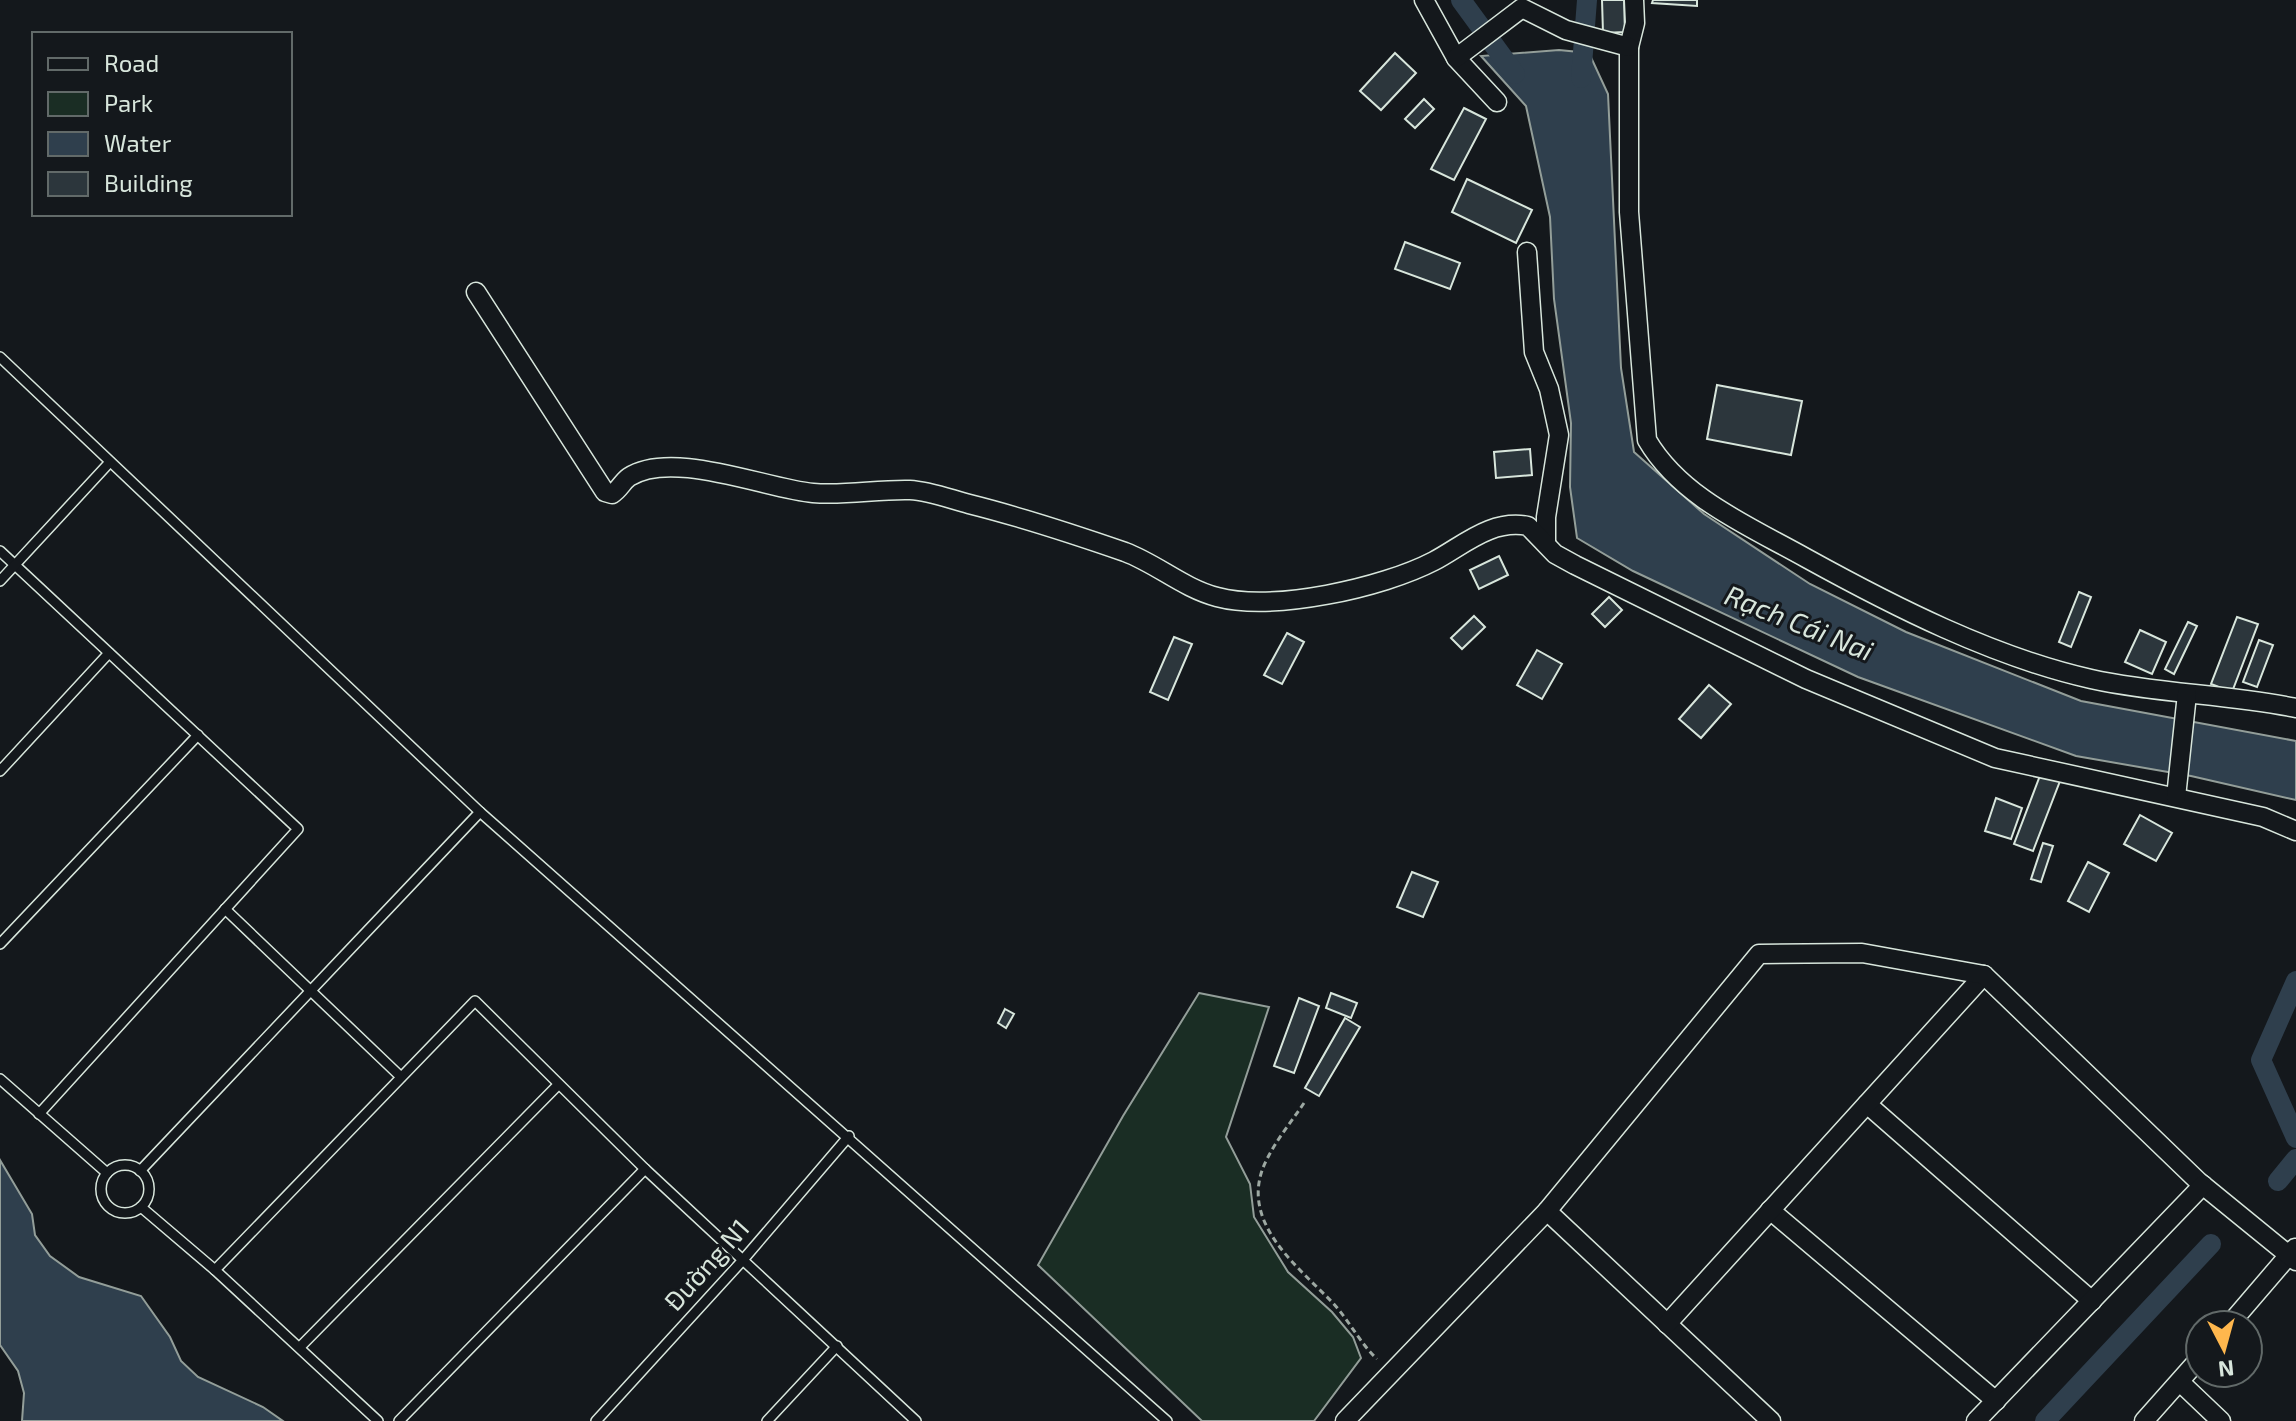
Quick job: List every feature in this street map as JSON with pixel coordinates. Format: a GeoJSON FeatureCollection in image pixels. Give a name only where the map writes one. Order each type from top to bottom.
{"type":"FeatureCollection","features":[{"type":"Feature","properties":{"kind":"street"},"geometry":{"type":"LineString","coordinates":[[1424,0],[1460,56],[1497,102]]}},
{"type":"Feature","properties":{"kind":"street"},"geometry":{"type":"LineString","coordinates":[[1545,0],[1550,20],[1561,28]]}},
{"type":"Feature","properties":{"kind":"street"},"geometry":{"type":"LineString","coordinates":[[1634,0],[1635,23],[1629,47],[1629,212],[1647,440],[1659,459],[1726,515],[1914,614],[2048,667],[2186,701],[2296,708]]}},
{"type":"Feature","properties":{"kind":"street"},"geometry":{"type":"LineString","coordinates":[[1460,56],[1518,8],[1561,28],[1629,47]]}},
{"type":"Feature","properties":{"kind":"street"},"geometry":{"type":"LineString","coordinates":[[1527,252],[1534,352],[1549,389],[1559,435],[1546,517],[1546,542]]}},
{"type":"Feature","properties":{"kind":"street"},"geometry":{"type":"LineString","coordinates":[[476,292],[605,492],[612,494],[629,477],[676,468],[701,469],[813,493],[912,490],[1017,516],[1129,553],[1188,586],[1217,597],[1256,603],[1296,601],[1390,578],[1434,561],[1499,526],[1528,526],[1555,554],[1575,565],[1806,679],[1995,758],[2177,788],[2296,831]]}},
{"type":"Feature","properties":{"kind":"street"},"geometry":{"type":"LineString","coordinates":[[2177,788],[2186,701]]}},
{"type":"Feature","properties":{"kind":"street"},"geometry":{"type":"LineString","coordinates":[[1345,1421],[1547,1211],[1759,954],[1862,953],[1984,975],[2203,1185],[2294,1255],[2244,1309]]}},
{"type":"Feature","properties":{"kind":"street"},"geometry":{"type":"LineString","coordinates":[[1667,1324],[1984,975]]}},
{"type":"Feature","properties":{"kind":"street"},"geometry":{"type":"LineString","coordinates":[[1867,1104],[2092,1301]]}},
{"type":"Feature","properties":{"kind":"street"},"geometry":{"type":"LineString","coordinates":[[1976,1421],[2203,1185]]}},
{"type":"Feature","properties":{"kind":"street"},"geometry":{"type":"LineString","coordinates":[[1770,1210],[1996,1401]]}},
{"type":"Feature","properties":{"kind":"street"},"geometry":{"type":"LineString","coordinates":[[1547,1211],[1771,1421]]}},
{"type":"Feature","properties":{"kind":"street"},"geometry":{"type":"LineString","coordinates":[[2144,1421],[2184,1377]]}},
{"type":"Feature","properties":{"kind":"street"},"geometry":{"type":"LineString","coordinates":[[2180,1382],[2221,1421]]}},
{"type":"Feature","properties":{"kind":"lane"},"geometry":{"type":"LineString","coordinates":[[0,357],[480,812],[1167,1421]]}},
{"type":"Feature","properties":{"kind":"lane"},"geometry":{"type":"LineString","coordinates":[[0,581],[110,462]]}},
{"type":"Feature","properties":{"kind":"lane"},"geometry":{"type":"LineString","coordinates":[[0,551],[298,829],[39,1114]]}},
{"type":"Feature","properties":{"kind":"lane"},"geometry":{"type":"LineString","coordinates":[[0,771],[109,653]]}},
{"type":"Feature","properties":{"kind":"lane"},"geometry":{"type":"LineString","coordinates":[[0,944],[198,735]]}},
{"type":"Feature","properties":{"kind":"lane"},"geometry":{"type":"LineString","coordinates":[[140,1171],[480,812]]}},
{"type":"Feature","properties":{"kind":"lane"},"geometry":{"type":"LineString","coordinates":[[225,909],[401,1077]]}},
{"type":"Feature","properties":{"kind":"lane"},"geometry":{"type":"LineString","coordinates":[[215,1270],[475,1001],[557,1086],[916,1421]]}},
{"type":"Feature","properties":{"kind":"lane"},"geometry":{"type":"LineString","coordinates":[[0,1079],[107,1173]]}},
{"type":"Feature","properties":{"kind":"lane"},"geometry":{"type":"LineString","coordinates":[[300,1347],[557,1086]]}},
{"type":"Feature","properties":{"kind":"lane","name":"Đường N1"},"geometry":{"type":"LineString","coordinates":[[596,1421],[742,1261],[849,1136]]}},
{"type":"Feature","properties":{"kind":"lane"},"geometry":{"type":"LineString","coordinates":[[119,1166],[140,1171],[148,1189],[141,1207],[126,1213],[111,1209],[102,1196],[107,1173],[119,1166]]}},
{"type":"Feature","properties":{"kind":"lane"},"geometry":{"type":"LineString","coordinates":[[399,1421],[645,1169]]}},
{"type":"Feature","properties":{"kind":"lane"},"geometry":{"type":"LineString","coordinates":[[141,1207],[215,1270],[378,1421]]}},
{"type":"Feature","properties":{"kind":"lane"},"geometry":{"type":"LineString","coordinates":[[767,1421],[837,1346]]}},
{"type":"Feature","properties":{"kind":"path"},"geometry":{"type":"LineString","coordinates":[[1304,1103],[1266,1160],[1257,1192],[1261,1218],[1288,1261],[1352,1323],[1368,1350],[1390,1373]]}},
{"type":"Feature","properties":{"kind":"green space"},"geometry":{"type":"Polygon","coordinates":[[[1199,993],[1269,1007],[1226,1137],[1250,1184],[1254,1217],[1288,1272],[1332,1312],[1353,1337],[1361,1358],[1314,1421],[1202,1421],[1038,1265],[1123,1116],[1199,993]]]}},
{"type":"Feature","properties":{"kind":"water","name":"Rạch Cái Nai"},"geometry":{"type":"Polygon","coordinates":[[[1559,50],[1589,53],[1608,94],[1621,368],[1634,452],[1704,514],[1810,584],[1906,632],[2081,701],[2296,741],[2296,800],[2191,776],[2076,756],[1858,677],[1633,571],[1577,538],[1570,487],[1571,423],[1554,299],[1550,217],[1526,106],[1481,56],[1559,50]]]}},
{"type":"Feature","properties":{"kind":"water"},"geometry":{"type":"Polygon","coordinates":[[[0,1160],[32,1214],[35,1235],[50,1256],[79,1277],[141,1296],[170,1337],[181,1361],[198,1377],[263,1407],[283,1421],[22,1421],[24,1393],[18,1371],[0,1345],[0,1160]]]}},
{"type":"Feature","properties":{"kind":"building"},"geometry":{"type":"Polygon","coordinates":[[[1602,0],[1624,0],[1625,32],[1603,33],[1602,0]]]}},
{"type":"Feature","properties":{"kind":"building"},"geometry":{"type":"Polygon","coordinates":[[[1653,0],[1697,0],[1697,6],[1652,3],[1653,0]]]}},
{"type":"Feature","properties":{"kind":"building"},"geometry":{"type":"Polygon","coordinates":[[[1395,53],[1416,73],[1381,110],[1360,91],[1395,53]]]}},
{"type":"Feature","properties":{"kind":"building"},"geometry":{"type":"Polygon","coordinates":[[[1424,99],[1434,109],[1415,128],[1405,119],[1424,99]]]}},
{"type":"Feature","properties":{"kind":"building"},"geometry":{"type":"Polygon","coordinates":[[[1464,108],[1486,119],[1454,180],[1431,169],[1464,108]]]}},
{"type":"Feature","properties":{"kind":"building"},"geometry":{"type":"Polygon","coordinates":[[[1467,179],[1532,210],[1516,243],[1452,212],[1467,179]]]}},
{"type":"Feature","properties":{"kind":"building"},"geometry":{"type":"Polygon","coordinates":[[[1405,242],[1460,263],[1450,289],[1395,269],[1405,242]]]}},
{"type":"Feature","properties":{"kind":"building"},"geometry":{"type":"Polygon","coordinates":[[[1717,385],[1802,401],[1791,455],[1707,439],[1717,385]]]}},
{"type":"Feature","properties":{"kind":"building"},"geometry":{"type":"Polygon","coordinates":[[[1530,449],[1532,475],[1496,478],[1494,452],[1530,449]]]}},
{"type":"Feature","properties":{"kind":"building"},"geometry":{"type":"Polygon","coordinates":[[[1499,556],[1508,575],[1479,589],[1470,570],[1499,556]]]}},
{"type":"Feature","properties":{"kind":"building"},"geometry":{"type":"Polygon","coordinates":[[[2079,592],[2091,597],[2071,647],[2059,642],[2079,592]]]}},
{"type":"Feature","properties":{"kind":"building"},"geometry":{"type":"Polygon","coordinates":[[[1609,597],[1622,610],[1605,627],[1592,614],[1609,597]]]}},
{"type":"Feature","properties":{"kind":"building"},"geometry":{"type":"Polygon","coordinates":[[[1474,616],[1485,627],[1462,649],[1451,638],[1474,616]]]}},
{"type":"Feature","properties":{"kind":"building"},"geometry":{"type":"Polygon","coordinates":[[[2237,617],[2258,624],[2232,692],[2211,684],[2237,617]]]}},
{"type":"Feature","properties":{"kind":"building"},"geometry":{"type":"Polygon","coordinates":[[[2188,622],[2197,626],[2174,674],[2165,669],[2188,622]]]}},
{"type":"Feature","properties":{"kind":"building"},"geometry":{"type":"Polygon","coordinates":[[[2140,630],[2166,642],[2152,674],[2125,662],[2140,630]]]}},
{"type":"Feature","properties":{"kind":"building"},"geometry":{"type":"Polygon","coordinates":[[[1287,633],[1304,642],[1282,684],[1264,675],[1287,633]]]}},
{"type":"Feature","properties":{"kind":"building"},"geometry":{"type":"Polygon","coordinates":[[[1174,637],[1192,644],[1168,700],[1150,692],[1174,637]]]}},
{"type":"Feature","properties":{"kind":"building"},"geometry":{"type":"Polygon","coordinates":[[[2259,640],[2273,645],[2257,687],[2243,682],[2259,640]]]}},
{"type":"Feature","properties":{"kind":"building"},"geometry":{"type":"Polygon","coordinates":[[[1537,650],[1562,664],[1542,699],[1517,685],[1537,650]]]}},
{"type":"Feature","properties":{"kind":"building"},"geometry":{"type":"Polygon","coordinates":[[[1709,685],[1731,704],[1701,738],[1679,719],[1709,685]]]}},
{"type":"Feature","properties":{"kind":"building"},"geometry":{"type":"Polygon","coordinates":[[[2041,773],[2060,781],[2033,851],[2014,844],[2041,773]]]}},
{"type":"Feature","properties":{"kind":"building"},"geometry":{"type":"Polygon","coordinates":[[[1996,798],[2022,808],[2011,839],[1985,831],[1996,798]]]}},
{"type":"Feature","properties":{"kind":"building"},"geometry":{"type":"Polygon","coordinates":[[[2140,815],[2172,833],[2156,861],[2124,844],[2140,815]]]}},
{"type":"Feature","properties":{"kind":"building"},"geometry":{"type":"Polygon","coordinates":[[[2043,843],[2053,846],[2041,882],[2031,879],[2043,843]]]}},
{"type":"Feature","properties":{"kind":"building"},"geometry":{"type":"Polygon","coordinates":[[[2088,862],[2109,873],[2089,912],[2068,901],[2088,862]]]}},
{"type":"Feature","properties":{"kind":"building"},"geometry":{"type":"Polygon","coordinates":[[[1412,872],[1438,882],[1423,917],[1397,907],[1412,872]]]}},
{"type":"Feature","properties":{"kind":"building"},"geometry":{"type":"Polygon","coordinates":[[[1331,993],[1357,1003],[1351,1018],[1326,1008],[1331,993]]]}},
{"type":"Feature","properties":{"kind":"building"},"geometry":{"type":"Polygon","coordinates":[[[1299,998],[1319,1006],[1294,1073],[1274,1066],[1299,998]]]}},
{"type":"Feature","properties":{"kind":"building"},"geometry":{"type":"Polygon","coordinates":[[[1005,1009],[1014,1014],[1006,1028],[998,1023],[1005,1009]]]}},
{"type":"Feature","properties":{"kind":"building"},"geometry":{"type":"Polygon","coordinates":[[[1345,1018],[1360,1027],[1319,1096],[1305,1088],[1345,1018]]]}},
{"type":"Feature","properties":{"kind":"waterway"},"geometry":{"type":"LineString","coordinates":[[1461,0],[1515,74]]}},
{"type":"Feature","properties":{"kind":"waterway"},"geometry":{"type":"LineString","coordinates":[[1581,78],[1587,0]]}},
{"type":"Feature","properties":{"kind":"waterway"},"geometry":{"type":"LineString","coordinates":[[2296,981],[2261,1060],[2296,1138]]}},
{"type":"Feature","properties":{"kind":"waterway"},"geometry":{"type":"LineString","coordinates":[[2278,1181],[2296,1159]]}},
{"type":"Feature","properties":{"kind":"waterway"},"geometry":{"type":"LineString","coordinates":[[2045,1421],[2211,1244]]}}]}
